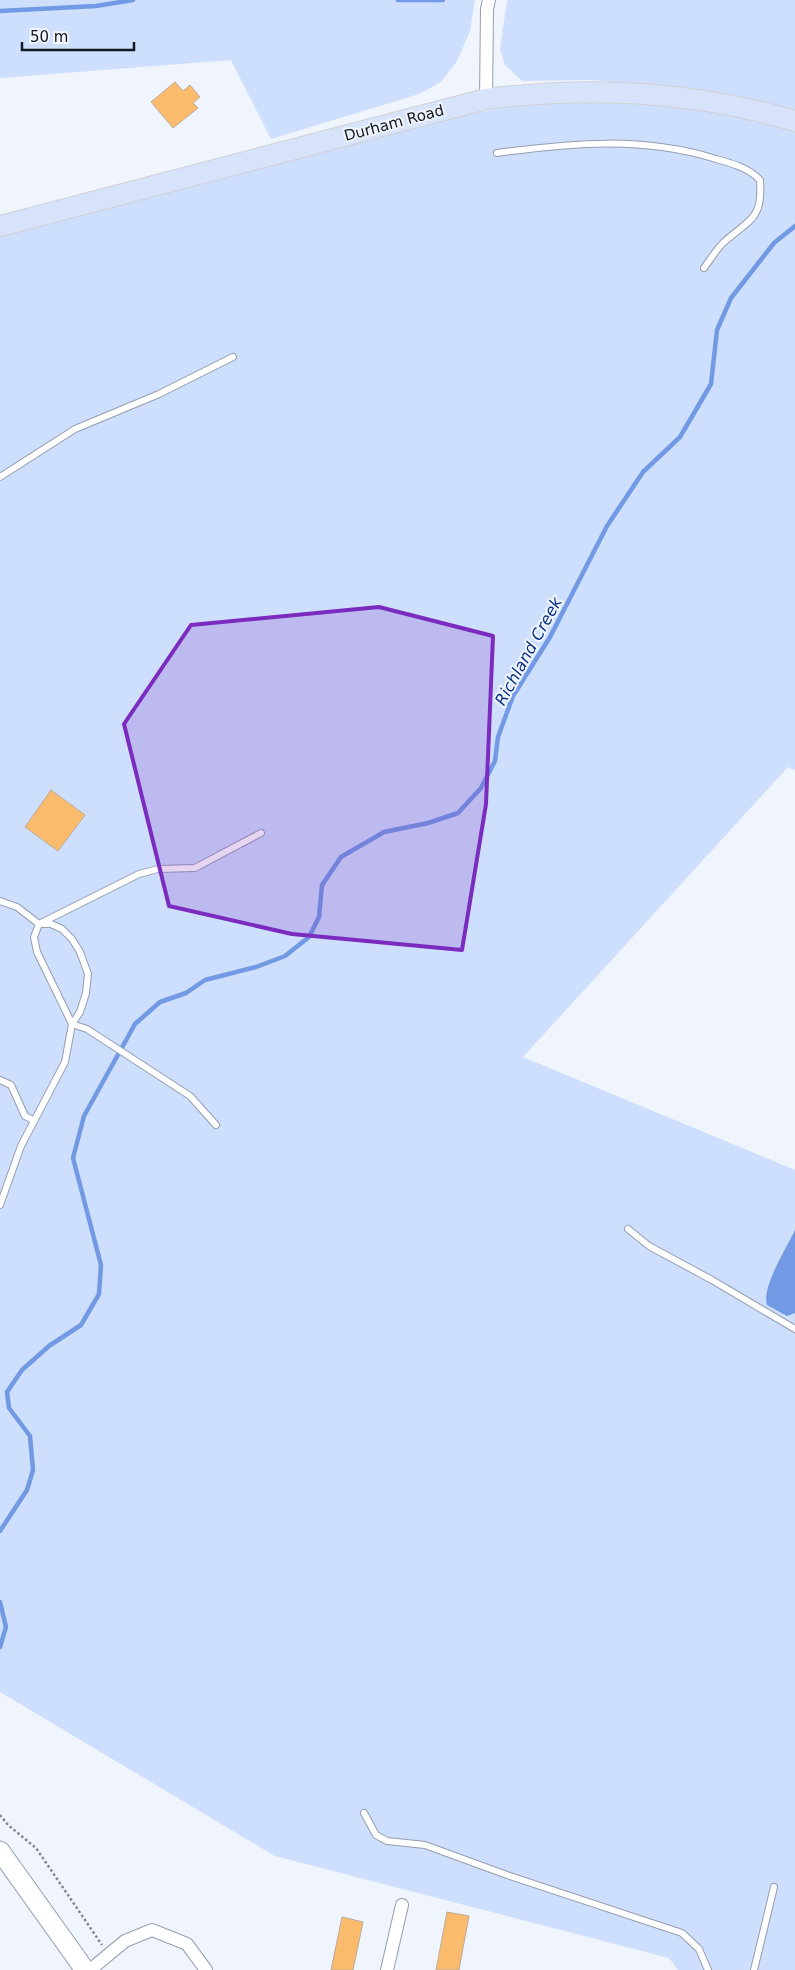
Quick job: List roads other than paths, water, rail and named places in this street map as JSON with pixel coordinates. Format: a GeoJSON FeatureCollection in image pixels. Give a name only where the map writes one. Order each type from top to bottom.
{"type":"FeatureCollection","features":[{"type":"Feature","properties":{"kind":"main road","name":"Durham Road"},"geometry":{"type":"LineString","coordinates":[[0,226],[486,99],[538,92],[583,90],[638,93],[704,100],[795,120]]}},
{"type":"Feature","properties":{"kind":"street"},"geometry":{"type":"LineString","coordinates":[[486,99],[487,9],[489,0]]}},
{"type":"Feature","properties":{"kind":"street"},"geometry":{"type":"LineString","coordinates":[[0,1851],[85,1970]]}},
{"type":"Feature","properties":{"kind":"street"},"geometry":{"type":"LineString","coordinates":[[387,1970],[402,1905]]}},
{"type":"Feature","properties":{"kind":"street"},"geometry":{"type":"LineString","coordinates":[[90,1970],[125,1941],[152,1930],[187,1944],[206,1970]]}},
{"type":"Feature","properties":{"kind":"lane"},"geometry":{"type":"LineString","coordinates":[[497,153],[588,143],[637,143],[706,156],[748,170],[760,180],[761,195],[757,212],[719,247],[704,268]]}},
{"type":"Feature","properties":{"kind":"lane"},"geometry":{"type":"LineString","coordinates":[[0,477],[75,429],[165,392],[233,357]]}},
{"type":"Feature","properties":{"kind":"lane"},"geometry":{"type":"LineString","coordinates":[[216,1125],[190,1096],[86,1029],[72,1024],[37,952],[34,937],[39,924],[139,874],[158,869],[195,868],[261,833]]}},
{"type":"Feature","properties":{"kind":"lane"},"geometry":{"type":"LineString","coordinates":[[0,901],[17,907],[39,924],[51,924],[67,934],[80,952],[88,974],[80,1012],[72,1024],[65,1062],[21,1146],[0,1206]]}},
{"type":"Feature","properties":{"kind":"lane"},"geometry":{"type":"LineString","coordinates":[[0,1080],[11,1085],[25,1116],[34,1120]]}},
{"type":"Feature","properties":{"kind":"lane"},"geometry":{"type":"LineString","coordinates":[[628,1229],[649,1246],[712,1280],[795,1329]]}},
{"type":"Feature","properties":{"kind":"lane"},"geometry":{"type":"LineString","coordinates":[[364,1813],[376,1835],[387,1841],[424,1845],[507,1875],[682,1933],[699,1949],[708,1970]]}},
{"type":"Feature","properties":{"kind":"lane"},"geometry":{"type":"LineString","coordinates":[[754,1970],[774,1887]]}},
{"type":"Feature","properties":{"kind":"water"},"geometry":{"type":"Polygon","coordinates":[[[795,1230],[795,1313],[787,1316],[767,1305],[766,1298],[771,1278],[795,1230]]]}},
{"type":"Feature","properties":{"kind":"waterway"},"geometry":{"type":"LineString","coordinates":[[0,11],[96,6],[133,0]]}},
{"type":"Feature","properties":{"kind":"waterway"},"geometry":{"type":"LineString","coordinates":[[398,0],[443,0]]}},
{"type":"Feature","properties":{"kind":"waterway","name":"Richland Creek"},"geometry":{"type":"LineString","coordinates":[[0,1531],[27,1490],[33,1470],[30,1436],[9,1408],[7,1392],[22,1370],[49,1346],[81,1325],[99,1294],[101,1265],[73,1158],[84,1116],[135,1024],[160,1002],[186,993],[205,980],[256,967],[285,956],[309,937],[319,917],[322,885],[341,857],[384,832],[428,823],[458,813],[481,788],[495,761],[498,737],[513,696],[550,637],[607,526],[643,472],[680,437],[711,384],[717,330],[731,298],[774,243],[795,226]]}},
{"type":"Feature","properties":{"kind":"waterway","name":"Richland Creek"},"geometry":{"type":"LineString","coordinates":[[0,1602],[6,1627],[0,1647]]}}]}
